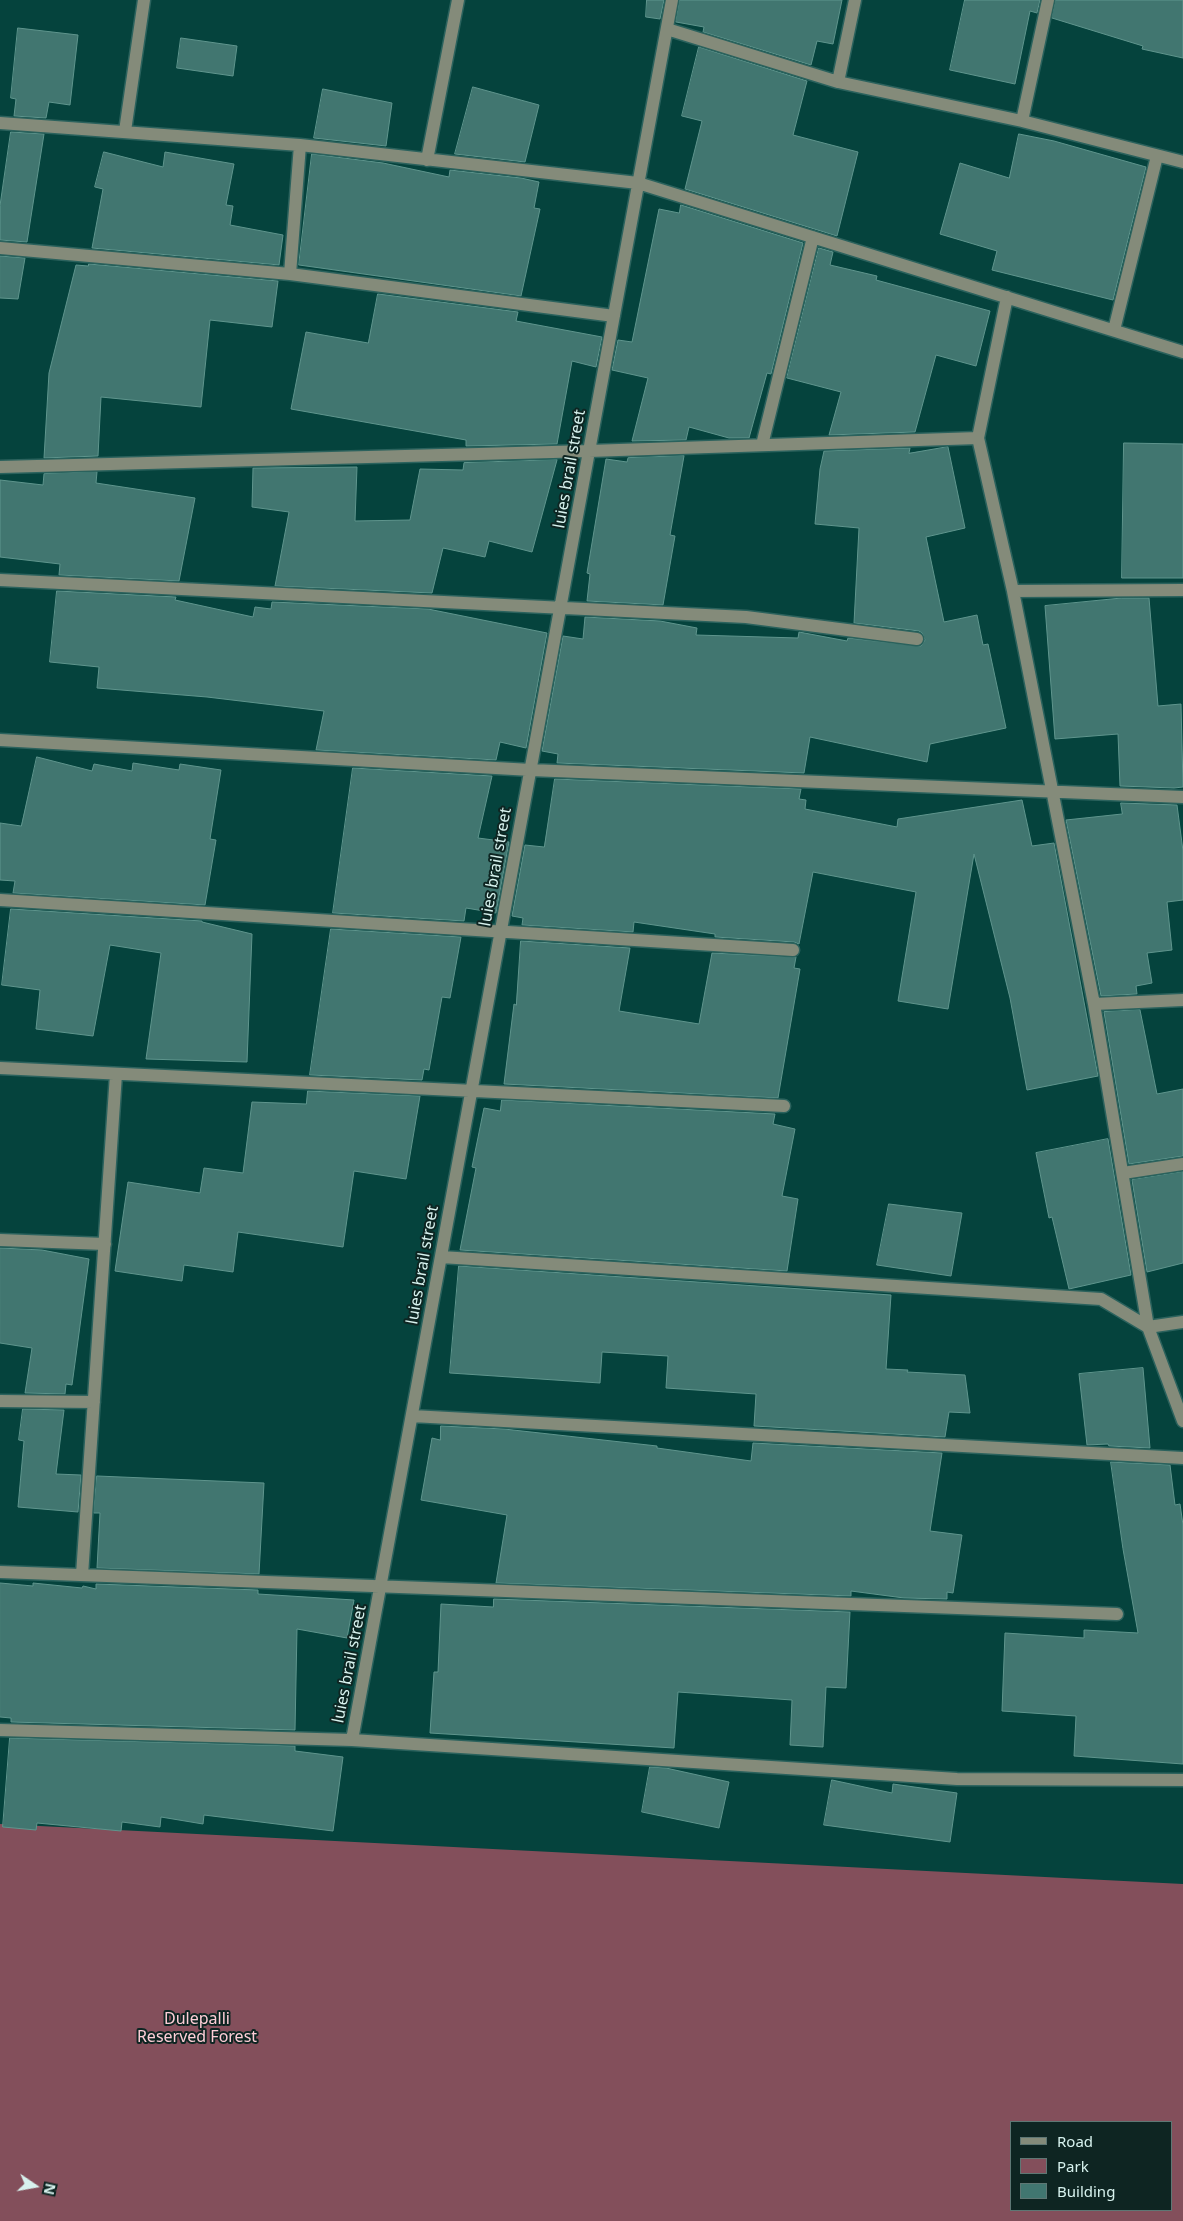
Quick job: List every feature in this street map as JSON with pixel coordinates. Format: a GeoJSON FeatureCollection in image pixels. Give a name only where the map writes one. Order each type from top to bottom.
{"type":"FeatureCollection","features":[{"type":"Feature","properties":{"kind":"street"},"geometry":{"type":"LineString","coordinates":[[125,131],[144,0]]}},
{"type":"Feature","properties":{"kind":"street"},"geometry":{"type":"LineString","coordinates":[[427,160],[458,0]]}},
{"type":"Feature","properties":{"kind":"street","name":"luies brail street"},"geometry":{"type":"LineString","coordinates":[[352,1740],[672,0]]}},
{"type":"Feature","properties":{"kind":"street"},"geometry":{"type":"LineString","coordinates":[[838,82],[855,0]]}},
{"type":"Feature","properties":{"kind":"street"},"geometry":{"type":"LineString","coordinates":[[1022,121],[1048,0]]}},
{"type":"Feature","properties":{"kind":"street"},"geometry":{"type":"LineString","coordinates":[[667,29],[838,82],[1022,121],[1183,162]]}},
{"type":"Feature","properties":{"kind":"street"},"geometry":{"type":"LineString","coordinates":[[0,122],[300,145],[638,183],[1183,352]]}},
{"type":"Feature","properties":{"kind":"street"},"geometry":{"type":"LineString","coordinates":[[290,274],[300,145]]}},
{"type":"Feature","properties":{"kind":"street"},"geometry":{"type":"LineString","coordinates":[[1114,330],[1157,156]]}},
{"type":"Feature","properties":{"kind":"street"},"geometry":{"type":"LineString","coordinates":[[762,446],[813,237]]}},
{"type":"Feature","properties":{"kind":"street"},"geometry":{"type":"LineString","coordinates":[[0,248],[290,274],[614,316]]}},
{"type":"Feature","properties":{"kind":"street"},"geometry":{"type":"LineString","coordinates":[[1007,296],[978,438],[1013,591],[1094,1004],[1148,1326],[1183,1421]]}},
{"type":"Feature","properties":{"kind":"street"},"geometry":{"type":"LineString","coordinates":[[0,467],[590,452],[978,438]]}},
{"type":"Feature","properties":{"kind":"street"},"geometry":{"type":"LineString","coordinates":[[0,580],[746,617],[917,640]]}},
{"type":"Feature","properties":{"kind":"street"},"geometry":{"type":"LineString","coordinates":[[1013,591],[1183,590]]}},
{"type":"Feature","properties":{"kind":"street"},"geometry":{"type":"LineString","coordinates":[[0,740],[530,770],[1183,797]]}},
{"type":"Feature","properties":{"kind":"street"},"geometry":{"type":"LineString","coordinates":[[0,900],[794,950]]}},
{"type":"Feature","properties":{"kind":"street"},"geometry":{"type":"LineString","coordinates":[[1094,1004],[1183,1000]]}},
{"type":"Feature","properties":{"kind":"street"},"geometry":{"type":"LineString","coordinates":[[0,1068],[784,1106]]}},
{"type":"Feature","properties":{"kind":"street"},"geometry":{"type":"LineString","coordinates":[[82,1575],[116,1074]]}},
{"type":"Feature","properties":{"kind":"street"},"geometry":{"type":"LineString","coordinates":[[1123,1172],[1183,1164]]}},
{"type":"Feature","properties":{"kind":"street"},"geometry":{"type":"LineString","coordinates":[[0,1240],[105,1244]]}},
{"type":"Feature","properties":{"kind":"street"},"geometry":{"type":"LineString","coordinates":[[441,1257],[1101,1298],[1148,1326],[1183,1322]]}},
{"type":"Feature","properties":{"kind":"street"},"geometry":{"type":"LineString","coordinates":[[0,1401],[94,1402]]}},
{"type":"Feature","properties":{"kind":"street"},"geometry":{"type":"LineString","coordinates":[[412,1416],[1183,1458]]}},
{"type":"Feature","properties":{"kind":"street"},"geometry":{"type":"LineString","coordinates":[[0,1572],[1117,1614]]}},
{"type":"Feature","properties":{"kind":"street"},"geometry":{"type":"LineString","coordinates":[[0,1730],[352,1740],[958,1779],[1183,1780]]}},
{"type":"Feature","properties":{"kind":"green space","name":"Dulepalli Reserved Forest"},"geometry":{"type":"Polygon","coordinates":[[[0,1824],[1183,1884],[1183,2221],[0,2221],[0,1824]]]}},
{"type":"Feature","properties":{"kind":"building"},"geometry":{"type":"Polygon","coordinates":[[[647,0],[664,0],[660,19],[646,17],[647,0]]]}},
{"type":"Feature","properties":{"kind":"building"},"geometry":{"type":"Polygon","coordinates":[[[680,0],[842,0],[833,44],[817,41],[811,65],[703,32],[704,27],[676,22],[680,0]]]}},
{"type":"Feature","properties":{"kind":"building"},"geometry":{"type":"Polygon","coordinates":[[[965,0],[1040,0],[1037,13],[1030,11],[1015,84],[950,70],[965,0]]]}},
{"type":"Feature","properties":{"kind":"building"},"geometry":{"type":"Polygon","coordinates":[[[1056,0],[1183,0],[1183,58],[1142,49],[1143,46],[1052,18],[1056,0]]]}},
{"type":"Feature","properties":{"kind":"building"},"geometry":{"type":"Polygon","coordinates":[[[18,28],[78,35],[70,105],[49,102],[46,118],[14,116],[16,99],[11,98],[18,28]]]}},
{"type":"Feature","properties":{"kind":"building"},"geometry":{"type":"Polygon","coordinates":[[[181,38],[237,46],[233,76],[177,68],[181,38]]]}},
{"type":"Feature","properties":{"kind":"building"},"geometry":{"type":"Polygon","coordinates":[[[699,47],[807,81],[793,135],[858,152],[837,236],[685,189],[702,121],[682,116],[699,47]]]}},
{"type":"Feature","properties":{"kind":"building"},"geometry":{"type":"Polygon","coordinates":[[[473,87],[539,105],[525,162],[455,154],[473,87]]]}},
{"type":"Feature","properties":{"kind":"building"},"geometry":{"type":"Polygon","coordinates":[[[323,89],[392,103],[386,146],[314,138],[323,89]]]}},
{"type":"Feature","properties":{"kind":"building"},"geometry":{"type":"Polygon","coordinates":[[[11,132],[44,134],[27,242],[0,240],[0,206],[11,132]]]}},
{"type":"Feature","properties":{"kind":"building"},"geometry":{"type":"Polygon","coordinates":[[[1019,134],[1054,141],[1146,167],[1113,300],[992,270],[997,251],[940,234],[960,163],[1009,178],[1019,134]]]}},
{"type":"Feature","properties":{"kind":"building"},"geometry":{"type":"Polygon","coordinates":[[[104,152],[163,167],[165,152],[234,164],[226,205],[233,206],[230,225],[283,235],[279,265],[92,248],[103,189],[95,187],[104,152]]]}},
{"type":"Feature","properties":{"kind":"building"},"geometry":{"type":"Polygon","coordinates":[[[312,154],[383,163],[449,177],[450,170],[521,178],[539,182],[534,208],[540,209],[521,296],[299,265],[312,154]]]}},
{"type":"Feature","properties":{"kind":"building"},"geometry":{"type":"Polygon","coordinates":[[[681,205],[803,243],[771,374],[767,373],[749,438],[729,438],[689,427],[686,440],[632,441],[648,378],[612,370],[618,340],[632,342],[659,209],[679,213],[681,205]]]}},
{"type":"Feature","properties":{"kind":"building"},"geometry":{"type":"Polygon","coordinates":[[[819,248],[833,252],[830,265],[877,276],[876,280],[990,311],[976,366],[936,355],[915,432],[829,435],[841,392],[787,378],[819,248]]]}},
{"type":"Feature","properties":{"kind":"building"},"geometry":{"type":"Polygon","coordinates":[[[0,256],[25,258],[18,299],[0,298],[0,256]]]}},
{"type":"Feature","properties":{"kind":"building"},"geometry":{"type":"Polygon","coordinates":[[[89,264],[278,281],[272,327],[210,320],[201,407],[101,397],[98,456],[44,458],[49,373],[76,265],[88,266],[89,264]]]}},
{"type":"Feature","properties":{"kind":"building"},"geometry":{"type":"Polygon","coordinates":[[[378,294],[518,312],[516,321],[602,337],[596,367],[572,361],[557,444],[466,446],[466,440],[291,409],[306,332],[368,343],[378,294]]]}},
{"type":"Feature","properties":{"kind":"building"},"geometry":{"type":"Polygon","coordinates":[[[1124,443],[1183,444],[1183,578],[1122,578],[1124,443]]]}},
{"type":"Feature","properties":{"kind":"building"},"geometry":{"type":"Polygon","coordinates":[[[948,447],[965,528],[926,537],[944,622],[977,615],[983,645],[988,644],[1006,728],[930,744],[927,762],[810,737],[804,773],[557,763],[558,754],[542,751],[563,636],[583,639],[585,617],[660,621],[697,628],[696,635],[798,638],[799,632],[847,641],[848,638],[921,646],[925,640],[919,631],[854,623],[859,528],[815,524],[820,469],[824,451],[910,448],[909,453],[948,447]]]}},
{"type":"Feature","properties":{"kind":"building"},"geometry":{"type":"Polygon","coordinates":[[[684,456],[670,535],[675,536],[663,605],[587,601],[590,574],[587,573],[606,459],[627,462],[628,458],[684,456]]]}},
{"type":"Feature","properties":{"kind":"building"},"geometry":{"type":"Polygon","coordinates":[[[557,460],[532,552],[489,541],[485,557],[443,548],[432,593],[275,586],[289,512],[252,507],[253,468],[357,467],[355,521],[410,520],[420,469],[463,470],[464,463],[557,460]]]}},
{"type":"Feature","properties":{"kind":"building"},"geometry":{"type":"Polygon","coordinates":[[[97,472],[96,483],[195,498],[179,581],[59,575],[60,564],[0,557],[0,480],[43,485],[44,474],[97,472]]]}},
{"type":"Feature","properties":{"kind":"building"},"geometry":{"type":"Polygon","coordinates":[[[57,591],[176,597],[175,600],[253,617],[255,607],[271,609],[272,602],[428,609],[547,633],[526,748],[500,742],[496,760],[316,750],[324,711],[207,697],[97,688],[99,667],[50,662],[57,591]]]}},
{"type":"Feature","properties":{"kind":"building"},"geometry":{"type":"Polygon","coordinates":[[[1122,598],[1149,598],[1158,706],[1181,704],[1183,787],[1120,786],[1118,734],[1055,739],[1045,606],[1122,598]]]}},
{"type":"Feature","properties":{"kind":"building"},"geometry":{"type":"Polygon","coordinates":[[[37,757],[92,771],[94,764],[132,771],[133,763],[179,770],[180,764],[221,770],[210,839],[216,840],[205,905],[13,893],[15,881],[0,880],[0,823],[21,826],[37,757]]]}},
{"type":"Feature","properties":{"kind":"building"},"geometry":{"type":"Polygon","coordinates":[[[353,768],[492,776],[478,838],[509,842],[496,913],[466,908],[464,921],[333,913],[353,768]]]}},
{"type":"Feature","properties":{"kind":"building"},"geometry":{"type":"Polygon","coordinates":[[[555,779],[801,789],[799,799],[806,800],[805,809],[897,827],[898,819],[1022,800],[1032,846],[1054,843],[1098,1076],[1027,1090],[1010,998],[974,854],[948,1009],[898,1001],[916,892],[813,872],[799,944],[794,942],[715,937],[715,934],[634,922],[633,932],[522,925],[523,918],[512,916],[525,845],[544,847],[555,779]]]}},
{"type":"Feature","properties":{"kind":"building"},"geometry":{"type":"Polygon","coordinates":[[[1121,803],[1177,805],[1183,851],[1183,900],[1167,902],[1172,950],[1147,953],[1152,983],[1136,986],[1137,994],[1101,996],[1066,820],[1122,814],[1121,803]]]}},
{"type":"Feature","properties":{"kind":"building"},"geometry":{"type":"Polygon","coordinates":[[[11,909],[202,921],[252,934],[247,1062],[146,1059],[161,953],[110,945],[93,1036],[36,1029],[40,990],[2,985],[11,909]]]}},
{"type":"Feature","properties":{"kind":"building"},"geometry":{"type":"Polygon","coordinates":[[[331,929],[461,937],[450,998],[442,997],[429,1070],[424,1069],[422,1080],[310,1075],[331,929]]]}},
{"type":"Feature","properties":{"kind":"building"},"geometry":{"type":"Polygon","coordinates":[[[521,941],[630,948],[619,1011],[699,1024],[712,953],[796,957],[794,968],[800,969],[778,1098],[504,1084],[514,1004],[516,1005],[521,941]]]}},
{"type":"Feature","properties":{"kind":"building"},"geometry":{"type":"Polygon","coordinates":[[[1140,1010],[1157,1094],[1183,1089],[1183,1156],[1129,1164],[1104,1012],[1140,1010]]]}},
{"type":"Feature","properties":{"kind":"building"},"geometry":{"type":"Polygon","coordinates":[[[308,1091],[420,1096],[406,1179],[354,1171],[343,1247],[238,1232],[233,1272],[184,1265],[182,1281],[115,1271],[128,1182],[200,1193],[204,1168],[243,1173],[252,1102],[306,1104],[308,1091]]]}},
{"type":"Feature","properties":{"kind":"building"},"geometry":{"type":"Polygon","coordinates":[[[502,1100],[775,1114],[773,1124],[795,1129],[782,1196],[798,1199],[787,1271],[460,1250],[476,1168],[472,1167],[484,1108],[500,1111],[502,1100]]]}},
{"type":"Feature","properties":{"kind":"building"},"geometry":{"type":"Polygon","coordinates":[[[1108,1139],[1131,1275],[1069,1289],[1052,1217],[1049,1218],[1036,1153],[1108,1139]]]}},
{"type":"Feature","properties":{"kind":"building"},"geometry":{"type":"Polygon","coordinates":[[[1183,1172],[1183,1263],[1147,1272],[1132,1180],[1183,1172]]]}},
{"type":"Feature","properties":{"kind":"building"},"geometry":{"type":"Polygon","coordinates":[[[889,1204],[962,1213],[951,1276],[877,1265],[889,1204]]]}},
{"type":"Feature","properties":{"kind":"building"},"geometry":{"type":"Polygon","coordinates":[[[0,1248],[42,1250],[89,1259],[72,1385],[66,1384],[65,1394],[25,1393],[32,1348],[0,1343],[0,1248]]]}},
{"type":"Feature","properties":{"kind":"building"},"geometry":{"type":"Polygon","coordinates":[[[459,1266],[891,1295],[886,1369],[965,1375],[970,1413],[949,1412],[945,1437],[754,1426],[756,1394],[666,1388],[668,1356],[602,1352],[600,1383],[450,1373],[459,1266]]]}},
{"type":"Feature","properties":{"kind":"building"},"geometry":{"type":"Polygon","coordinates":[[[1143,1368],[1150,1448],[1109,1446],[1108,1444],[1087,1445],[1079,1374],[1143,1368]]]}},
{"type":"Feature","properties":{"kind":"building"},"geometry":{"type":"Polygon","coordinates":[[[23,1409],[64,1410],[56,1474],[81,1475],[78,1512],[18,1507],[24,1441],[19,1440],[23,1409]]]}},
{"type":"Feature","properties":{"kind":"building"},"geometry":{"type":"Polygon","coordinates":[[[441,1426],[504,1429],[657,1446],[657,1448],[751,1461],[753,1443],[942,1453],[930,1531],[962,1535],[953,1593],[947,1592],[947,1599],[904,1598],[851,1591],[851,1596],[496,1583],[507,1515],[421,1500],[432,1438],[440,1440],[441,1426]]]}},
{"type":"Feature","properties":{"kind":"building"},"geometry":{"type":"Polygon","coordinates":[[[1111,1462],[1170,1465],[1175,1505],[1180,1504],[1183,1525],[1183,1764],[1074,1756],[1076,1716],[1002,1711],[1005,1633],[1084,1638],[1084,1630],[1138,1633],[1123,1549],[1111,1462]]]}},
{"type":"Feature","properties":{"kind":"building"},"geometry":{"type":"Polygon","coordinates":[[[97,1476],[264,1483],[259,1574],[97,1568],[100,1513],[94,1513],[97,1476]]]}},
{"type":"Feature","properties":{"kind":"building"},"geometry":{"type":"Polygon","coordinates":[[[0,1583],[33,1586],[33,1583],[82,1588],[83,1586],[96,1589],[96,1584],[258,1590],[258,1594],[354,1600],[347,1638],[297,1629],[295,1730],[11,1722],[11,1718],[0,1717],[0,1583]]]}},
{"type":"Feature","properties":{"kind":"building"},"geometry":{"type":"Polygon","coordinates":[[[494,1599],[850,1612],[846,1688],[826,1687],[823,1747],[790,1745],[792,1700],[678,1692],[674,1748],[430,1733],[434,1672],[438,1672],[441,1604],[493,1607],[494,1599]]]}},
{"type":"Feature","properties":{"kind":"building"},"geometry":{"type":"Polygon","coordinates":[[[10,1738],[295,1746],[295,1751],[343,1757],[333,1831],[204,1815],[203,1824],[161,1817],[160,1827],[122,1822],[121,1831],[37,1823],[36,1830],[3,1827],[10,1738]]]}},
{"type":"Feature","properties":{"kind":"building"},"geometry":{"type":"Polygon","coordinates":[[[650,1767],[666,1768],[729,1782],[719,1828],[642,1812],[650,1767]]]}},
{"type":"Feature","properties":{"kind":"building"},"geometry":{"type":"Polygon","coordinates":[[[832,1780],[892,1793],[893,1784],[957,1793],[950,1842],[824,1825],[832,1780]]]}}]}
